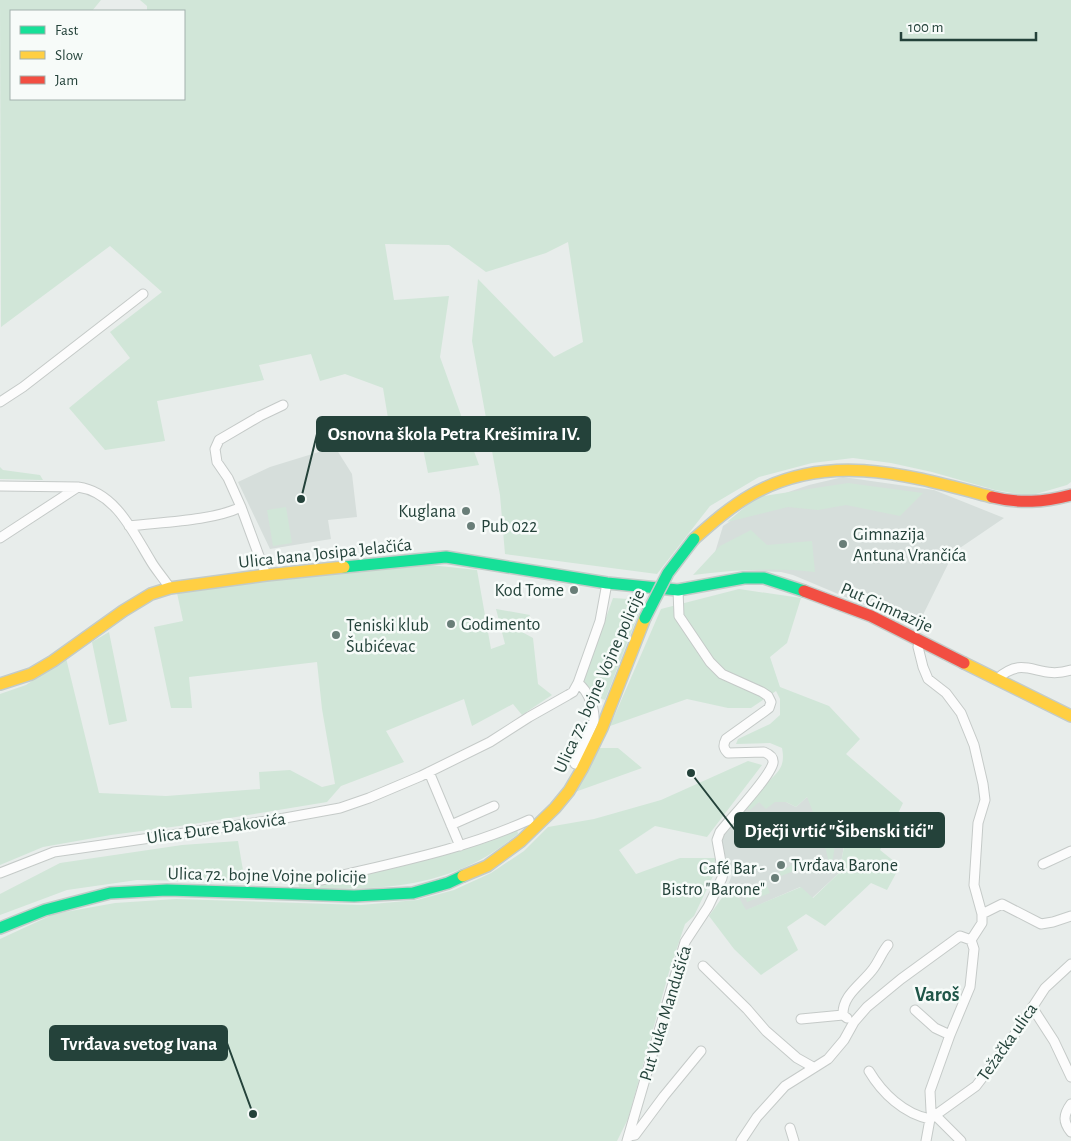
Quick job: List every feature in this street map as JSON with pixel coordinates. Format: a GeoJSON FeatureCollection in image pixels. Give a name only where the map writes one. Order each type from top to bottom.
{"type":"FeatureCollection","features":[{"type":"Feature","properties":{"kind":"main road","name":"Ulica 72. bojne Vojne policije"},"geometry":{"type":"LineString","coordinates":[[0,928],[45,910],[110,893],[167,890],[354,896],[413,892],[448,883],[487,866],[521,841],[555,808],[569,791],[602,728],[645,618],[668,573],[694,539],[723,513],[757,492],[792,478],[839,469],[868,469],[917,476],[1008,502],[1045,502],[1071,495]]}},
{"type":"Feature","properties":{"kind":"main road","name":"Ulica bana Josipa Jelačića"},"geometry":{"type":"LineString","coordinates":[[0,684],[31,674],[151,594],[170,588],[266,575],[446,557],[607,583],[678,590]]}},
{"type":"Feature","properties":{"kind":"main road","name":"Put Gimnazije"},"geometry":{"type":"LineString","coordinates":[[678,590],[744,578],[764,578],[825,598],[871,616],[1071,716]]}},
{"type":"Feature","properties":{"kind":"street"},"geometry":{"type":"LineString","coordinates":[[0,402],[23,387],[143,294]]}},
{"type":"Feature","properties":{"kind":"street"},"geometry":{"type":"LineString","coordinates":[[266,575],[241,507],[228,478],[217,462],[215,449],[219,440],[283,405]]}},
{"type":"Feature","properties":{"kind":"street"},"geometry":{"type":"LineString","coordinates":[[0,486],[86,488],[117,509],[170,588]]}},
{"type":"Feature","properties":{"kind":"street"},"geometry":{"type":"LineString","coordinates":[[0,538],[78,487]]}},
{"type":"Feature","properties":{"kind":"street"},"geometry":{"type":"LineString","coordinates":[[129,526],[216,515],[241,507]]}},
{"type":"Feature","properties":{"kind":"street","name":"Ulica Đure Đakovića"},"geometry":{"type":"LineString","coordinates":[[0,873],[54,852],[274,820],[340,808],[369,798],[429,772],[490,742],[573,692],[600,621],[607,583]]}},
{"type":"Feature","properties":{"kind":"street","name":"Put Vuka Mandušića"},"geometry":{"type":"LineString","coordinates":[[628,1138],[685,942],[696,926],[722,878],[723,873],[718,840],[720,832],[754,791],[773,764],[769,754],[764,752],[728,752],[725,750],[723,744],[726,739],[769,708],[771,702],[768,696],[762,692],[722,674],[710,662],[678,616],[678,590]]}},
{"type":"Feature","properties":{"kind":"street"},"geometry":{"type":"LineString","coordinates":[[920,641],[918,647],[922,668],[928,679],[946,693],[961,713],[974,745],[979,764],[985,800],[978,823],[974,886],[982,914],[982,923],[971,940]]}},
{"type":"Feature","properties":{"kind":"street"},"geometry":{"type":"LineString","coordinates":[[997,680],[1006,671],[1014,667],[1025,667],[1049,674],[1071,670]]}},
{"type":"Feature","properties":{"kind":"street"},"geometry":{"type":"LineString","coordinates":[[575,764],[594,722],[595,714],[584,688],[578,683]]}},
{"type":"Feature","properties":{"kind":"street"},"geometry":{"type":"LineString","coordinates":[[429,772],[460,846]]}},
{"type":"Feature","properties":{"kind":"street"},"geometry":{"type":"LineString","coordinates":[[451,825],[494,806]]}},
{"type":"Feature","properties":{"kind":"street"},"geometry":{"type":"LineString","coordinates":[[322,880],[460,846],[529,820]]}},
{"type":"Feature","properties":{"kind":"street"},"geometry":{"type":"LineString","coordinates":[[1043,864],[1071,851]]}},
{"type":"Feature","properties":{"kind":"street"},"geometry":{"type":"LineString","coordinates":[[982,914],[1002,904],[1041,924],[1071,916]]}},
{"type":"Feature","properties":{"kind":"street"},"geometry":{"type":"LineString","coordinates":[[741,1141],[756,1117],[784,1086],[828,1059],[844,1040],[854,1022],[886,991],[960,936],[971,940]]}},
{"type":"Feature","properties":{"kind":"street"},"geometry":{"type":"LineString","coordinates":[[926,1141],[926,1133],[932,1118],[930,1091],[970,987],[974,949],[971,940]]}},
{"type":"Feature","properties":{"kind":"street"},"geometry":{"type":"LineString","coordinates":[[843,1015],[842,1007],[846,1000],[875,967],[888,945]]}},
{"type":"Feature","properties":{"kind":"street","name":"Težačka ulica"},"geometry":{"type":"LineString","coordinates":[[932,1118],[976,1086],[1009,1043],[1045,988],[1071,964]]}},
{"type":"Feature","properties":{"kind":"street"},"geometry":{"type":"LineString","coordinates":[[703,966],[747,1009],[766,1032],[797,1058],[813,1067]]}},
{"type":"Feature","properties":{"kind":"street"},"geometry":{"type":"LineString","coordinates":[[1032,1007],[1054,1041],[1071,1077]]}},
{"type":"Feature","properties":{"kind":"street"},"geometry":{"type":"LineString","coordinates":[[915,1010],[935,1028],[950,1035]]}},
{"type":"Feature","properties":{"kind":"street"},"geometry":{"type":"LineString","coordinates":[[801,1019],[843,1015],[854,1022]]}},
{"type":"Feature","properties":{"kind":"street"},"geometry":{"type":"LineString","coordinates":[[628,1138],[635,1136],[664,1096],[701,1051]]}},
{"type":"Feature","properties":{"kind":"street"},"geometry":{"type":"LineString","coordinates":[[869,1071],[882,1090],[902,1107],[916,1114],[932,1118],[962,1141]]}},
{"type":"Feature","properties":{"kind":"street"},"geometry":{"type":"LineString","coordinates":[[1071,1104],[1065,1112],[1064,1121],[1071,1132]]}},
{"type":"Feature","properties":{"kind":"street"},"geometry":{"type":"LineString","coordinates":[[790,1128],[794,1141]]}},
{"type":"Feature","properties":{"kind":"shaded area"},"geometry":{"type":"Polygon","coordinates":[[[335,447],[352,474],[357,517],[328,520],[331,539],[270,549],[238,482],[270,467],[335,447]]]}},
{"type":"Feature","properties":{"kind":"shaded area"},"geometry":{"type":"Polygon","coordinates":[[[843,477],[934,490],[1004,518],[954,552],[917,627],[793,575],[781,572],[710,569],[723,526],[759,502],[809,485],[843,477]]]}},
{"type":"Feature","properties":{"kind":"shaded area"},"geometry":{"type":"Polygon","coordinates":[[[807,797],[847,830],[839,873],[812,898],[800,887],[745,911],[737,894],[724,895],[732,875],[720,841],[724,833],[745,807],[759,802],[786,802],[796,807],[807,797]]]}},
{"type":"Feature","properties":{"kind":"green space"},"geometry":{"type":"Polygon","coordinates":[[[0,0],[101,0],[93,10],[10,10],[10,100],[185,100],[185,10],[147,10],[147,6],[140,0],[1071,0],[1071,482],[1067,485],[1029,496],[995,490],[932,472],[891,463],[853,458],[812,463],[759,477],[710,506],[657,574],[505,554],[500,495],[472,341],[478,279],[554,357],[583,342],[568,242],[546,253],[486,272],[449,245],[385,244],[394,300],[449,296],[440,357],[479,465],[428,473],[417,419],[389,424],[383,388],[345,374],[320,381],[311,354],[259,365],[264,380],[157,401],[165,441],[105,450],[69,408],[130,358],[110,332],[162,292],[110,246],[1,327],[0,0]]]}},
{"type":"Feature","properties":{"kind":"green space"},"geometry":{"type":"Polygon","coordinates":[[[0,467],[3,470],[40,475],[43,480],[0,479],[0,467]]]}},
{"type":"Feature","properties":{"kind":"green space"},"geometry":{"type":"Polygon","coordinates":[[[848,483],[923,493],[900,516],[846,505],[818,510],[788,507],[727,522],[757,497],[848,483]]]}},
{"type":"Feature","properties":{"kind":"green space"},"geometry":{"type":"Polygon","coordinates":[[[286,507],[292,543],[273,546],[267,510],[286,507]]]}},
{"type":"Feature","properties":{"kind":"green space"},"geometry":{"type":"Polygon","coordinates":[[[751,530],[767,545],[812,541],[815,572],[754,570],[693,575],[720,546],[751,530]]]}},
{"type":"Feature","properties":{"kind":"green space"},"geometry":{"type":"Polygon","coordinates":[[[430,565],[477,570],[491,649],[505,644],[496,609],[530,615],[522,632],[533,638],[538,684],[552,695],[522,715],[513,704],[472,726],[464,699],[386,731],[404,762],[341,786],[327,802],[43,847],[0,865],[0,694],[26,685],[66,658],[99,793],[166,796],[260,789],[259,772],[290,770],[322,787],[335,784],[322,709],[317,662],[189,677],[192,708],[171,708],[154,627],[183,621],[177,593],[265,581],[430,565]]]}},
{"type":"Feature","properties":{"kind":"green space"},"geometry":{"type":"Polygon","coordinates":[[[739,589],[801,598],[787,643],[770,657],[780,687],[829,706],[860,739],[846,754],[903,803],[880,850],[900,866],[887,890],[871,883],[825,926],[806,914],[787,927],[798,950],[761,975],[734,949],[709,916],[724,895],[737,894],[746,910],[801,887],[813,898],[839,873],[847,831],[819,827],[807,797],[796,807],[786,802],[775,802],[766,809],[759,802],[750,810],[745,807],[779,770],[783,761],[782,748],[770,743],[736,744],[738,739],[770,724],[780,715],[780,699],[776,691],[751,708],[728,708],[687,699],[610,726],[661,609],[739,589]]]}},
{"type":"Feature","properties":{"kind":"green space"},"geometry":{"type":"Polygon","coordinates":[[[613,598],[644,600],[605,700],[580,690],[613,598]]]}},
{"type":"Feature","properties":{"kind":"green space"},"geometry":{"type":"Polygon","coordinates":[[[109,632],[127,721],[109,725],[92,642],[109,632]]]}},
{"type":"Feature","properties":{"kind":"green space"},"geometry":{"type":"Polygon","coordinates":[[[599,748],[618,748],[642,768],[575,792],[599,748]]]}},
{"type":"Feature","properties":{"kind":"green space"},"geometry":{"type":"Polygon","coordinates":[[[748,761],[762,765],[707,837],[655,826],[619,850],[636,874],[680,858],[716,858],[713,876],[694,916],[685,924],[669,972],[628,1119],[617,1141],[0,1141],[0,939],[54,914],[115,903],[176,899],[361,905],[417,900],[454,890],[491,873],[524,851],[548,827],[594,819],[661,800],[748,761]]]}},
{"type":"Feature","properties":{"kind":"green space"},"geometry":{"type":"Polygon","coordinates":[[[801,819],[807,833],[803,842],[788,848],[788,842],[796,839],[800,829],[797,822],[801,819]]]}},
{"type":"Feature","properties":{"kind":"green space"},"geometry":{"type":"Polygon","coordinates":[[[517,829],[518,834],[480,860],[459,870],[437,877],[414,883],[369,888],[299,887],[298,883],[339,878],[517,829]]]}},
{"type":"Feature","properties":{"kind":"green space"},"geometry":{"type":"Polygon","coordinates":[[[823,838],[836,838],[832,865],[829,863],[823,838]]]}},
{"type":"Feature","properties":{"kind":"green space"},"geometry":{"type":"Polygon","coordinates":[[[238,841],[245,882],[137,880],[67,890],[0,915],[0,894],[60,863],[182,845],[238,841]]]}},
{"type":"Feature","properties":{"kind":"green space"},"geometry":{"type":"Polygon","coordinates":[[[798,862],[801,868],[781,876],[779,872],[798,862]]]}},
{"type":"Feature","properties":{"kind":"green space"},"geometry":{"type":"Polygon","coordinates":[[[766,884],[770,893],[747,902],[744,892],[766,884]]]}},
{"type":"Feature","properties":{"kind":"traffic: fast"},"geometry":{"type":"LineString","coordinates":[[645,618],[668,573],[694,539]]}},
{"type":"Feature","properties":{"kind":"traffic: fast"},"geometry":{"type":"LineString","coordinates":[[344,567],[446,557],[607,583],[678,590],[744,578],[764,578],[804,591]]}},
{"type":"Feature","properties":{"kind":"traffic: fast"},"geometry":{"type":"LineString","coordinates":[[0,928],[45,910],[110,893],[167,890],[354,896],[413,893],[448,883],[463,876]]}},
{"type":"Feature","properties":{"kind":"traffic: slow"},"geometry":{"type":"LineString","coordinates":[[694,539],[728,510],[751,495],[780,481],[810,473],[840,470],[871,471],[901,475],[992,497]]}},
{"type":"Feature","properties":{"kind":"traffic: slow"},"geometry":{"type":"LineString","coordinates":[[0,684],[31,674],[53,661],[123,611],[151,594],[170,588],[344,567]]}},
{"type":"Feature","properties":{"kind":"traffic: slow"},"geometry":{"type":"LineString","coordinates":[[463,876],[487,866],[521,841],[555,808],[569,791],[602,728],[645,618]]}},
{"type":"Feature","properties":{"kind":"traffic: slow"},"geometry":{"type":"LineString","coordinates":[[964,663],[1071,716]]}},
{"type":"Feature","properties":{"kind":"traffic: jam"},"geometry":{"type":"LineString","coordinates":[[992,497],[1012,501],[1032,501],[1071,495]]}},
{"type":"Feature","properties":{"kind":"traffic: jam"},"geometry":{"type":"LineString","coordinates":[[804,591],[871,616],[964,663]]}},
{"type":"Feature","properties":{"kind":"place","name":"Osnovna škola Petra Krešimira IV."},"geometry":{"type":"Point","coordinates":[301,499]}},
{"type":"Feature","properties":{"kind":"place","name":"Kuglana"},"geometry":{"type":"Point","coordinates":[466,511]}},
{"type":"Feature","properties":{"kind":"place","name":"Pub 022"},"geometry":{"type":"Point","coordinates":[471,526]}},
{"type":"Feature","properties":{"kind":"place","name":"Gimnazija Antuna Vrančića"},"geometry":{"type":"Point","coordinates":[843,544]}},
{"type":"Feature","properties":{"kind":"place","name":"Kod Tome"},"geometry":{"type":"Point","coordinates":[574,590]}},
{"type":"Feature","properties":{"kind":"place","name":"Godimento"},"geometry":{"type":"Point","coordinates":[451,624]}},
{"type":"Feature","properties":{"kind":"place","name":"Teniski klub Šubićevac"},"geometry":{"type":"Point","coordinates":[336,635]}},
{"type":"Feature","properties":{"kind":"place","name":"Dječji vrtić \"Šibenski tići\""},"geometry":{"type":"Point","coordinates":[691,773]}},
{"type":"Feature","properties":{"kind":"place","name":"Tvrđava Barone"},"geometry":{"type":"Point","coordinates":[781,865]}},
{"type":"Feature","properties":{"kind":"place","name":"Café Bar - Bistro \"Barone\""},"geometry":{"type":"Point","coordinates":[775,878]}},
{"type":"Feature","properties":{"kind":"place","name":"Tvrđava svetog Ivana"},"geometry":{"type":"Point","coordinates":[253,1114]}},
{"type":"Feature","properties":{"kind":"district","name":"Varoš"},"geometry":{"type":"Point","coordinates":[937,994]}}]}
